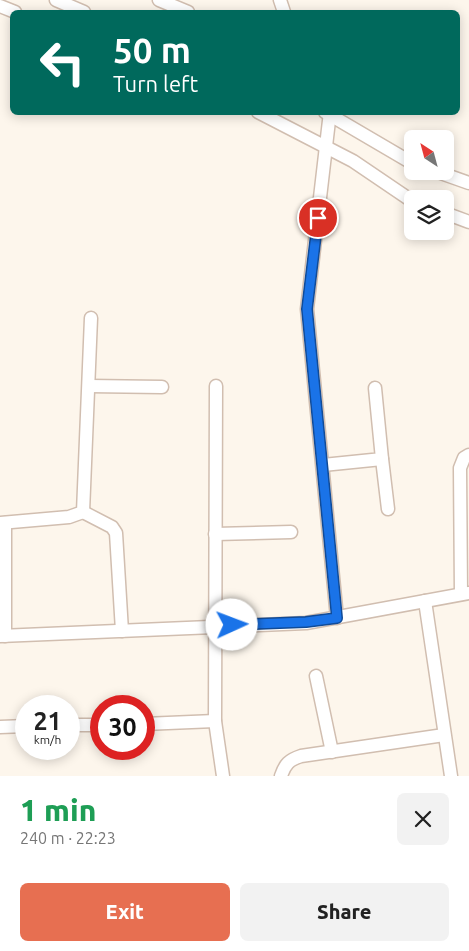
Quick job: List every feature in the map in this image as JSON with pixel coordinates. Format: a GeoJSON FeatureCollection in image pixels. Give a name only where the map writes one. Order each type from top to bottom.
{"type":"FeatureCollection","features":[{"type":"Feature","properties":{"kind":"street"},"geometry":{"type":"LineString","coordinates":[[56,0],[79,10]]}},
{"type":"Feature","properties":{"kind":"street"},"geometry":{"type":"LineString","coordinates":[[159,0],[183,10]]}},
{"type":"Feature","properties":{"kind":"street"},"geometry":{"type":"LineString","coordinates":[[264,115],[326,146],[368,170],[404,195]]}},
{"type":"Feature","properties":{"kind":"street"},"geometry":{"type":"LineString","coordinates":[[329,115],[307,309],[337,618]]}},
{"type":"Feature","properties":{"kind":"street"},"geometry":{"type":"LineString","coordinates":[[332,115],[404,158]]}},
{"type":"Feature","properties":{"kind":"street"},"geometry":{"type":"LineString","coordinates":[[454,178],[469,183]]}},
{"type":"Feature","properties":{"kind":"street"},"geometry":{"type":"LineString","coordinates":[[454,217],[469,222]]}},
{"type":"Feature","properties":{"kind":"street"},"geometry":{"type":"LineString","coordinates":[[83,512],[91,318]]}},
{"type":"Feature","properties":{"kind":"street"},"geometry":{"type":"LineString","coordinates":[[89,386],[162,387]]}},
{"type":"Feature","properties":{"kind":"street"},"geometry":{"type":"LineString","coordinates":[[216,386],[215,721],[223,776]]}},
{"type":"Feature","properties":{"kind":"street"},"geometry":{"type":"LineString","coordinates":[[375,388],[388,509]]}},
{"type":"Feature","properties":{"kind":"street"},"geometry":{"type":"LineString","coordinates":[[122,631],[116,533],[112,527],[83,512],[68,517],[2,523],[3,636],[122,631],[214,625],[306,622],[337,618],[465,593],[460,468],[464,458],[469,455]]}},
{"type":"Feature","properties":{"kind":"street"},"geometry":{"type":"LineString","coordinates":[[323,465],[382,459]]}},
{"type":"Feature","properties":{"kind":"street"},"geometry":{"type":"LineString","coordinates":[[215,534],[291,532]]}},
{"type":"Feature","properties":{"kind":"street"},"geometry":{"type":"LineString","coordinates":[[426,601],[451,776]]}},
{"type":"Feature","properties":{"kind":"street"},"geometry":{"type":"LineString","coordinates":[[316,676],[332,752]]}},
{"type":"Feature","properties":{"kind":"street"},"geometry":{"type":"LineString","coordinates":[[155,724],[215,721]]}},
{"type":"Feature","properties":{"kind":"street"},"geometry":{"type":"LineString","coordinates":[[0,727],[15,726]]}},
{"type":"Feature","properties":{"kind":"street"},"geometry":{"type":"LineString","coordinates":[[281,776],[284,767],[290,760],[444,735]]}},
{"type":"Feature","properties":{"kind":"route"},"geometry":{"type":"LineString","coordinates":[[232,625],[306,622],[337,618],[307,309],[318,218]]}}]}
